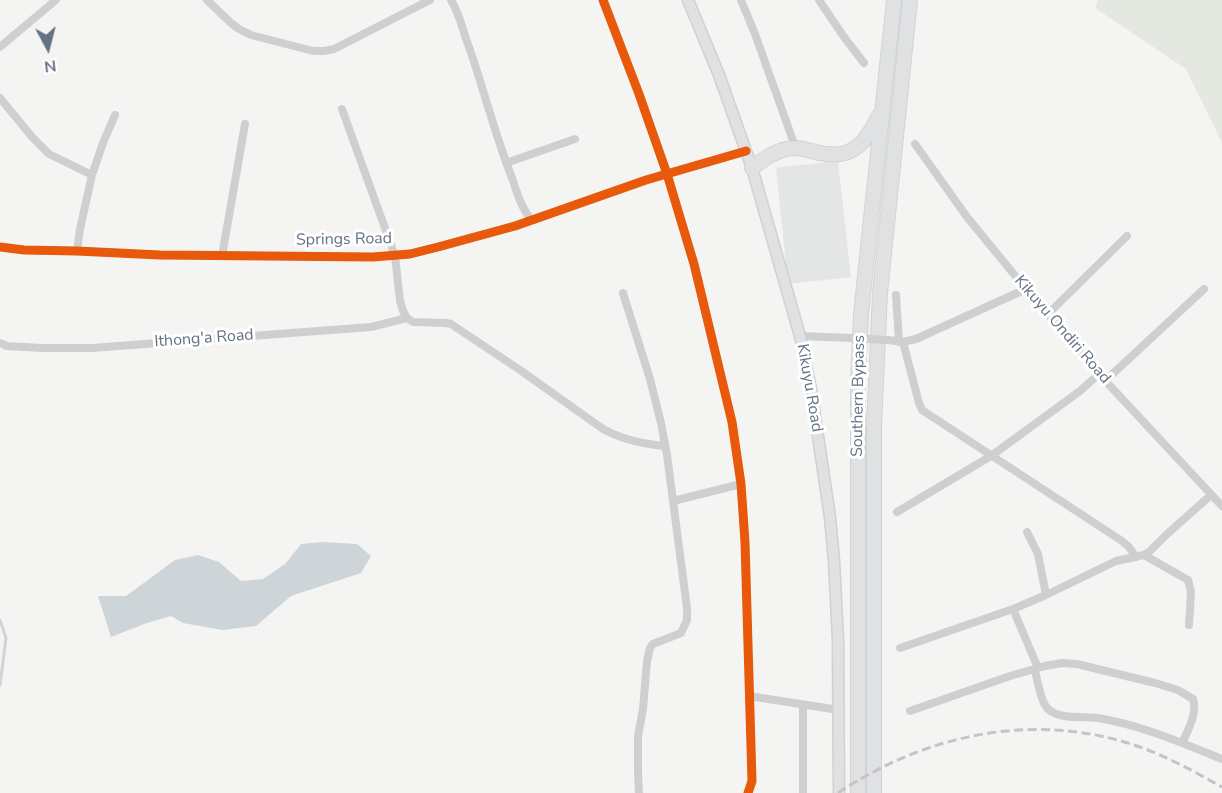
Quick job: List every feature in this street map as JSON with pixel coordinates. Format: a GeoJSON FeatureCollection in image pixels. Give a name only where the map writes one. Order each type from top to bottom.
{"type":"FeatureCollection","features":[{"type":"Feature","properties":{"kind":"highway","name":"Southern Bypass"},"geometry":{"type":"LineString","coordinates":[[858,793],[858,380],[861,314],[894,0]]}},
{"type":"Feature","properties":{"kind":"highway","name":"Southern Bypass"},"geometry":{"type":"LineString","coordinates":[[874,793],[876,364],[881,282],[910,0]]}},
{"type":"Feature","properties":{"kind":"highway"},"geometry":{"type":"LineString","coordinates":[[752,168],[770,155],[783,150],[796,149],[838,155],[848,152],[866,139],[882,109]]}},
{"type":"Feature","properties":{"kind":"main road","name":"Kikuyu Road"},"geometry":{"type":"LineString","coordinates":[[688,0],[719,75],[752,168],[800,336],[811,389],[831,526],[838,640],[839,793]]}},
{"type":"Feature","properties":{"kind":"street"},"geometry":{"type":"LineString","coordinates":[[0,47],[56,0]]}},
{"type":"Feature","properties":{"kind":"street"},"geometry":{"type":"LineString","coordinates":[[207,0],[231,23],[251,35],[313,51],[324,51],[334,49],[430,0]]}},
{"type":"Feature","properties":{"kind":"street"},"geometry":{"type":"LineString","coordinates":[[451,0],[480,80],[506,163],[521,202],[531,219]]}},
{"type":"Feature","properties":{"kind":"street"},"geometry":{"type":"LineString","coordinates":[[603,0],[667,174],[694,264],[732,422],[741,484],[745,542],[752,781],[748,793]]}},
{"type":"Feature","properties":{"kind":"street"},"geometry":{"type":"LineString","coordinates":[[741,0],[796,149]]}},
{"type":"Feature","properties":{"kind":"street"},"geometry":{"type":"LineString","coordinates":[[819,0],[864,63]]}},
{"type":"Feature","properties":{"kind":"street"},"geometry":{"type":"LineString","coordinates":[[0,98],[49,154],[92,175]]}},
{"type":"Feature","properties":{"kind":"street"},"geometry":{"type":"LineString","coordinates":[[342,109],[395,255],[400,301],[407,318],[413,322],[451,324],[617,437],[633,442],[665,446]]}},
{"type":"Feature","properties":{"kind":"street"},"geometry":{"type":"LineString","coordinates":[[77,250],[92,175],[115,115]]}},
{"type":"Feature","properties":{"kind":"street"},"geometry":{"type":"LineString","coordinates":[[222,256],[245,124]]}},
{"type":"Feature","properties":{"kind":"street"},"geometry":{"type":"LineString","coordinates":[[506,163],[575,139]]}},
{"type":"Feature","properties":{"kind":"street","name":"Kikuyu Ondiri Road"},"geometry":{"type":"LineString","coordinates":[[915,144],[968,217],[1026,289],[1102,378],[1222,506]]}},
{"type":"Feature","properties":{"kind":"street","name":"Springs Road"},"geometry":{"type":"LineString","coordinates":[[0,247],[160,255],[373,257],[395,255],[438,247],[515,226],[646,180],[746,150]]}},
{"type":"Feature","properties":{"kind":"street"},"geometry":{"type":"LineString","coordinates":[[1048,314],[1127,236]]}},
{"type":"Feature","properties":{"kind":"street"},"geometry":{"type":"LineString","coordinates":[[800,336],[901,342],[923,336],[1026,289]]}},
{"type":"Feature","properties":{"kind":"street"},"geometry":{"type":"LineString","coordinates":[[897,512],[991,456],[1080,390],[1102,378],[1203,289]]}},
{"type":"Feature","properties":{"kind":"street"},"geometry":{"type":"LineString","coordinates":[[623,293],[651,379],[665,446],[687,608],[687,620],[681,633],[653,644],[650,648],[638,736],[639,793]]}},
{"type":"Feature","properties":{"kind":"street"},"geometry":{"type":"LineString","coordinates":[[896,295],[901,342],[922,410],[1122,541],[1140,556],[1188,580],[1191,592],[1190,625]]}},
{"type":"Feature","properties":{"kind":"street","name":"Ithong'a Road"},"geometry":{"type":"LineString","coordinates":[[0,343],[8,346],[42,348],[92,348],[371,327],[407,318]]}},
{"type":"Feature","properties":{"kind":"street"},"geometry":{"type":"LineString","coordinates":[[673,501],[741,484]]}},
{"type":"Feature","properties":{"kind":"street"},"geometry":{"type":"LineString","coordinates":[[900,648],[1013,609],[1116,561],[1149,552],[1211,495]]}},
{"type":"Feature","properties":{"kind":"street"},"geometry":{"type":"LineString","coordinates":[[1027,532],[1038,554],[1046,595]]}},
{"type":"Feature","properties":{"kind":"street"},"geometry":{"type":"LineString","coordinates":[[1013,609],[1036,669],[1044,704],[1048,709],[1061,715],[1097,718],[1138,727],[1222,759]]}},
{"type":"Feature","properties":{"kind":"street"},"geometry":{"type":"LineString","coordinates":[[910,711],[1010,676],[1062,663],[1077,664],[1178,690],[1194,700],[1195,706],[1182,743]]}},
{"type":"Feature","properties":{"kind":"street"},"geometry":{"type":"LineString","coordinates":[[748,696],[839,710]]}},
{"type":"Feature","properties":{"kind":"street"},"geometry":{"type":"LineString","coordinates":[[803,705],[803,793]]}},
{"type":"Feature","properties":{"kind":"shaded area"},"geometry":{"type":"Polygon","coordinates":[[[1098,0],[1222,0],[1222,143],[1186,69],[1095,8],[1098,0]]]}},
{"type":"Feature","properties":{"kind":"shaded area"},"geometry":{"type":"Polygon","coordinates":[[[838,161],[851,277],[788,284],[776,168],[772,168],[838,161]]]}},
{"type":"Feature","properties":{"kind":"shaded area"},"geometry":{"type":"Polygon","coordinates":[[[323,542],[357,544],[371,556],[361,573],[291,596],[256,626],[222,630],[183,623],[171,616],[111,637],[98,596],[126,596],[175,560],[198,555],[219,562],[241,581],[263,579],[285,564],[301,544],[323,542]]]}},
{"type":"Feature","properties":{"kind":"waterway"},"geometry":{"type":"LineString","coordinates":[[0,620],[6,638],[0,685]]}},
{"type":"Feature","properties":{"kind":"railway"},"geometry":{"type":"LineString","coordinates":[[838,793],[906,756],[979,735],[1017,730],[1055,730],[1093,735],[1131,744],[1166,758],[1222,787]]}},
{"type":"Feature","properties":{"kind":"cycle path"},"geometry":{"type":"LineString","coordinates":[[603,0],[667,174],[694,264],[732,422],[741,484],[745,542],[752,781],[748,793]]}},
{"type":"Feature","properties":{"kind":"cycle path"},"geometry":{"type":"LineString","coordinates":[[0,247],[160,255],[373,257],[410,254],[515,226],[646,180],[746,151]]}}]}
